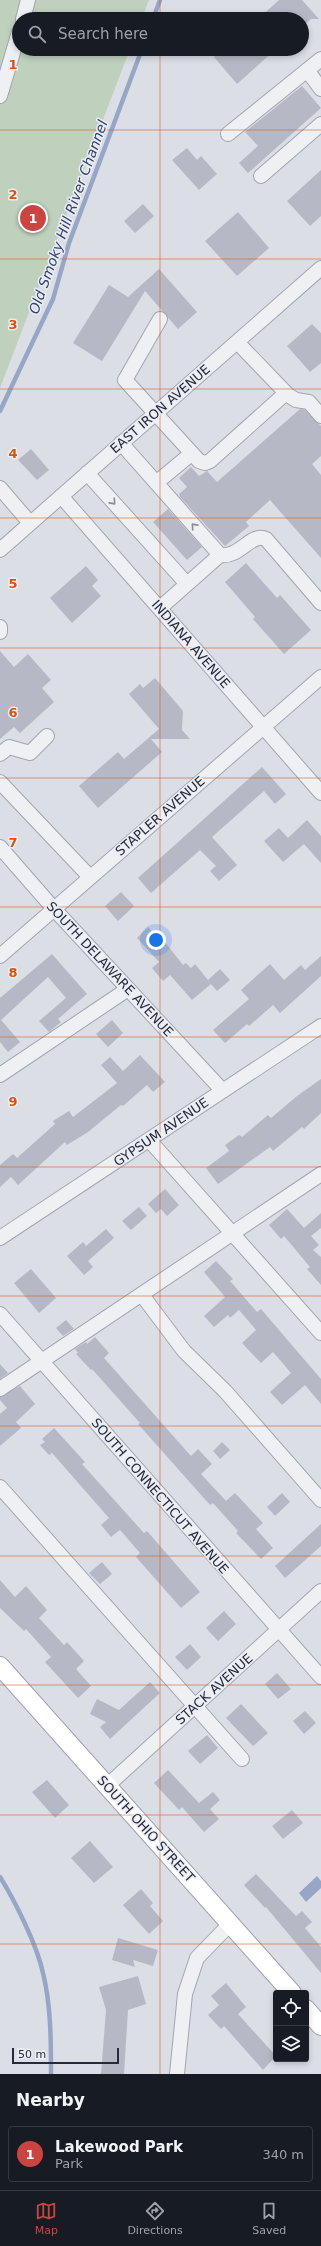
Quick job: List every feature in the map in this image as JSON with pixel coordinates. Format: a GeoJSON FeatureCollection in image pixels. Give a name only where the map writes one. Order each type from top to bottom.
{"type":"FeatureCollection","features":[{"type":"Feature","properties":{"kind":"main road","name":"SOUTH OHIO STREET"},"geometry":{"type":"LineString","coordinates":[[0,1666],[289,1990]]}},
{"type":"Feature","properties":{"kind":"main road"},"geometry":{"type":"LineString","coordinates":[[309,2012],[321,2026]]}},
{"type":"Feature","properties":{"kind":"street"},"geometry":{"type":"LineString","coordinates":[[25,12],[28,0]]}},
{"type":"Feature","properties":{"kind":"street"},"geometry":{"type":"LineString","coordinates":[[0,96],[12,56]]}},
{"type":"Feature","properties":{"kind":"street"},"geometry":{"type":"LineString","coordinates":[[228,134],[321,59]]}},
{"type":"Feature","properties":{"kind":"street"},"geometry":{"type":"LineString","coordinates":[[307,70],[321,89]]}},
{"type":"Feature","properties":{"kind":"street"},"geometry":{"type":"LineString","coordinates":[[261,176],[321,124]]}},
{"type":"Feature","properties":{"kind":"street","name":"EAST IRON AVENUE"},"geometry":{"type":"LineString","coordinates":[[0,550],[321,268]]}},
{"type":"Feature","properties":{"kind":"street"},"geometry":{"type":"LineString","coordinates":[[160,318],[125,380],[199,461],[205,463],[210,461],[286,393]]}},
{"type":"Feature","properties":{"kind":"street"},"geometry":{"type":"LineString","coordinates":[[237,342],[286,393],[296,400],[309,402],[321,416]]}},
{"type":"Feature","properties":{"kind":"street"},"geometry":{"type":"LineString","coordinates":[[121,443],[220,555],[228,556],[238,552],[256,537],[266,539],[321,603]]}},
{"type":"Feature","properties":{"kind":"street"},"geometry":{"type":"LineString","coordinates":[[156,483],[191,454]]}},
{"type":"Feature","properties":{"kind":"street"},"geometry":{"type":"LineString","coordinates":[[87,473],[187,584]]}},
{"type":"Feature","properties":{"kind":"street"},"geometry":{"type":"LineString","coordinates":[[0,488],[30,523]]}},
{"type":"Feature","properties":{"kind":"street","name":"INDIANA AVENUE"},"geometry":{"type":"LineString","coordinates":[[61,496],[321,793]]}},
{"type":"Feature","properties":{"kind":"street"},"geometry":{"type":"LineString","coordinates":[[160,608],[220,555]]}},
{"type":"Feature","properties":{"kind":"street"},"geometry":{"type":"LineString","coordinates":[[0,627],[0,632]]}},
{"type":"Feature","properties":{"kind":"street","name":"STAPLER AVENUE"},"geometry":{"type":"LineString","coordinates":[[0,956],[321,676]]}},
{"type":"Feature","properties":{"kind":"street"},"geometry":{"type":"LineString","coordinates":[[0,754],[9,747],[30,753],[47,736]]}},
{"type":"Feature","properties":{"kind":"street"},"geometry":{"type":"LineString","coordinates":[[0,782],[90,877]]}},
{"type":"Feature","properties":{"kind":"street","name":"SOUTH DELAWARE AVENUE"},"geometry":{"type":"LineString","coordinates":[[0,847],[54,909],[222,1090]]}},
{"type":"Feature","properties":{"kind":"street"},"geometry":{"type":"LineString","coordinates":[[0,1075],[128,989]]}},
{"type":"Feature","properties":{"kind":"street","name":"GYPSUM AVENUE"},"geometry":{"type":"LineString","coordinates":[[0,1238],[150,1141],[222,1090],[321,1026]]}},
{"type":"Feature","properties":{"kind":"street"},"geometry":{"type":"LineString","coordinates":[[150,1141],[321,1333]]}},
{"type":"Feature","properties":{"kind":"street"},"geometry":{"type":"LineString","coordinates":[[0,1389],[233,1235],[321,1174]]}},
{"type":"Feature","properties":{"kind":"street"},"geometry":{"type":"LineString","coordinates":[[142,1295],[184,1351],[225,1390],[321,1500]]}},
{"type":"Feature","properties":{"kind":"street","name":"SOUTH CONNECTICUT AVENUE"},"geometry":{"type":"LineString","coordinates":[[0,1314],[321,1677]]}},
{"type":"Feature","properties":{"kind":"street"},"geometry":{"type":"LineString","coordinates":[[0,1487],[194,1707],[242,1759]]}},
{"type":"Feature","properties":{"kind":"street","name":"STACK AVENUE"},"geometry":{"type":"LineString","coordinates":[[107,1786],[321,1591]]}},
{"type":"Feature","properties":{"kind":"street"},"geometry":{"type":"LineString","coordinates":[[177,2074],[185,1994],[197,1958],[230,1924]]}},
{"type":"Feature","properties":{"kind":"green space"},"geometry":{"type":"Polygon","coordinates":[[[0,0],[149,0],[145,12],[12,12],[12,56],[127,56],[0,388],[0,0]]]}},
{"type":"Feature","properties":{"kind":"water"},"geometry":{"type":"Polygon","coordinates":[[[317,1876],[321,1881],[321,1888],[306,1902],[299,1893],[317,1876]]]}},
{"type":"Feature","properties":{"kind":"building"},"geometry":{"type":"Polygon","coordinates":[[[279,0],[302,0],[319,19],[311,19],[309,21],[309,12],[266,12],[279,0]]]}},
{"type":"Feature","properties":{"kind":"building"},"geometry":{"type":"Polygon","coordinates":[[[215,56],[268,56],[237,84],[214,57],[215,56]]]}},
{"type":"Feature","properties":{"kind":"building"},"geometry":{"type":"Polygon","coordinates":[[[302,86],[321,108],[248,173],[239,163],[258,146],[245,132],[302,86]]]}},
{"type":"Feature","properties":{"kind":"building"},"geometry":{"type":"Polygon","coordinates":[[[187,148],[197,160],[201,156],[217,174],[199,190],[172,160],[187,148]]]}},
{"type":"Feature","properties":{"kind":"building"},"geometry":{"type":"Polygon","coordinates":[[[321,170],[321,216],[310,226],[287,201],[321,170]]]}},
{"type":"Feature","properties":{"kind":"building"},"geometry":{"type":"Polygon","coordinates":[[[143,204],[154,216],[135,233],[124,221],[143,204]]]}},
{"type":"Feature","properties":{"kind":"building"},"geometry":{"type":"Polygon","coordinates":[[[238,212],[269,248],[237,276],[205,241],[238,212]]]}},
{"type":"Feature","properties":{"kind":"building"},"geometry":{"type":"Polygon","coordinates":[[[159,269],[197,312],[178,329],[145,291],[102,361],[73,343],[109,285],[128,297],[159,269]]]}},
{"type":"Feature","properties":{"kind":"building"},"geometry":{"type":"Polygon","coordinates":[[[312,324],[321,333],[321,363],[310,372],[287,346],[312,324]]]}},
{"type":"Feature","properties":{"kind":"building"},"geometry":{"type":"Polygon","coordinates":[[[300,409],[305,410],[321,426],[321,456],[312,464],[321,475],[321,558],[270,500],[246,522],[249,526],[225,546],[180,497],[179,494],[187,487],[179,478],[191,467],[199,476],[207,471],[217,482],[300,409]]]}},
{"type":"Feature","properties":{"kind":"building"},"geometry":{"type":"Polygon","coordinates":[[[31,449],[49,470],[37,480],[18,460],[31,449]]]}},
{"type":"Feature","properties":{"kind":"building"},"geometry":{"type":"Polygon","coordinates":[[[168,509],[202,547],[187,560],[153,522],[168,509]]]}},
{"type":"Feature","properties":{"kind":"building"},"geometry":{"type":"Polygon","coordinates":[[[246,563],[277,598],[280,595],[311,630],[284,654],[253,619],[255,617],[225,582],[246,563]]]}},
{"type":"Feature","properties":{"kind":"building"},"geometry":{"type":"Polygon","coordinates":[[[86,566],[98,580],[92,586],[101,596],[72,623],[50,598],[86,566]]]}},
{"type":"Feature","properties":{"kind":"building"},"geometry":{"type":"Polygon","coordinates":[[[0,651],[14,667],[28,654],[51,680],[42,688],[54,702],[20,733],[14,727],[0,739],[0,651]]]}},
{"type":"Feature","properties":{"kind":"building"},"geometry":{"type":"Polygon","coordinates":[[[155,678],[183,711],[182,730],[190,739],[151,739],[162,752],[98,808],[79,786],[118,752],[124,759],[159,729],[129,694],[140,684],[143,688],[155,678]]]}},
{"type":"Feature","properties":{"kind":"building"},"geometry":{"type":"Polygon","coordinates":[[[262,767],[286,794],[275,804],[264,791],[212,837],[237,865],[219,881],[210,871],[216,866],[200,850],[151,893],[138,878],[262,767]]]}},
{"type":"Feature","properties":{"kind":"building"},"geometry":{"type":"Polygon","coordinates":[[[307,820],[321,836],[321,863],[304,844],[283,862],[264,841],[279,828],[288,838],[307,820]]]}},
{"type":"Feature","properties":{"kind":"building"},"geometry":{"type":"Polygon","coordinates":[[[121,892],[134,906],[118,921],[105,906],[121,892]]]}},
{"type":"Feature","properties":{"kind":"building"},"geometry":{"type":"Polygon","coordinates":[[[148,927],[154,934],[157,932],[183,965],[186,963],[191,968],[195,964],[208,980],[220,969],[230,980],[217,991],[211,984],[192,1000],[170,975],[163,981],[152,968],[159,962],[137,938],[148,927]]]}},
{"type":"Feature","properties":{"kind":"building"},"geometry":{"type":"Polygon","coordinates":[[[52,954],[87,994],[58,1019],[61,1022],[49,1032],[39,1021],[66,998],[48,977],[1,1020],[20,1042],[8,1052],[0,1042],[0,998],[52,954]]]}},
{"type":"Feature","properties":{"kind":"building"},"geometry":{"type":"Polygon","coordinates":[[[321,956],[321,976],[280,1013],[273,1005],[249,1026],[247,1024],[225,1043],[213,1030],[249,999],[241,990],[270,964],[284,980],[301,965],[305,970],[321,956]]]}},
{"type":"Feature","properties":{"kind":"building"},"geometry":{"type":"Polygon","coordinates":[[[112,1020],[123,1033],[108,1047],[96,1034],[112,1020]]]}},
{"type":"Feature","properties":{"kind":"building"},"geometry":{"type":"Polygon","coordinates":[[[140,1055],[165,1082],[153,1092],[147,1085],[123,1106],[121,1105],[88,1132],[67,1145],[65,1142],[18,1185],[11,1177],[0,1187],[0,1165],[13,1154],[17,1158],[55,1124],[53,1121],[69,1111],[73,1117],[117,1083],[101,1065],[110,1057],[123,1071],[140,1055]]]}},
{"type":"Feature","properties":{"kind":"building"},"geometry":{"type":"Polygon","coordinates":[[[321,1079],[321,1113],[304,1129],[302,1127],[273,1151],[270,1147],[218,1184],[206,1168],[229,1151],[225,1145],[239,1135],[242,1137],[268,1115],[271,1118],[297,1096],[321,1079]]]}},
{"type":"Feature","properties":{"kind":"building"},"geometry":{"type":"Polygon","coordinates":[[[165,1189],[179,1205],[167,1216],[161,1209],[156,1213],[148,1204],[165,1189]]]}},
{"type":"Feature","properties":{"kind":"building"},"geometry":{"type":"Polygon","coordinates":[[[139,1207],[147,1216],[131,1230],[122,1221],[139,1207]]]}},
{"type":"Feature","properties":{"kind":"building"},"geometry":{"type":"Polygon","coordinates":[[[287,1209],[304,1228],[321,1213],[321,1228],[311,1236],[319,1245],[313,1250],[321,1257],[321,1285],[307,1269],[310,1267],[284,1236],[281,1239],[269,1225],[287,1209]]]}},
{"type":"Feature","properties":{"kind":"building"},"geometry":{"type":"Polygon","coordinates":[[[106,1229],[114,1238],[88,1261],[93,1267],[84,1275],[67,1256],[83,1242],[86,1246],[106,1229]]]}},
{"type":"Feature","properties":{"kind":"building"},"geometry":{"type":"Polygon","coordinates":[[[216,1261],[233,1279],[230,1281],[257,1312],[261,1309],[321,1379],[321,1404],[305,1385],[282,1405],[270,1392],[291,1373],[273,1352],[261,1363],[242,1343],[256,1330],[239,1310],[230,1318],[228,1315],[214,1327],[204,1316],[225,1297],[204,1272],[216,1261]]]}},
{"type":"Feature","properties":{"kind":"building"},"geometry":{"type":"Polygon","coordinates":[[[31,1269],[56,1298],[39,1313],[14,1283],[31,1269]]]}},
{"type":"Feature","properties":{"kind":"building"},"geometry":{"type":"Polygon","coordinates":[[[66,1320],[74,1329],[63,1336],[56,1328],[66,1320]]]}},
{"type":"Feature","properties":{"kind":"building"},"geometry":{"type":"Polygon","coordinates":[[[95,1337],[109,1353],[104,1358],[191,1456],[198,1449],[212,1464],[201,1474],[226,1501],[235,1493],[263,1523],[256,1529],[273,1548],[261,1559],[236,1533],[238,1531],[213,1503],[210,1505],[138,1424],[140,1423],[92,1369],[91,1370],[76,1354],[78,1353],[75,1349],[86,1342],[87,1344],[95,1337]]]}},
{"type":"Feature","properties":{"kind":"building"},"geometry":{"type":"Polygon","coordinates":[[[0,1364],[8,1373],[0,1379],[0,1364]]]}},
{"type":"Feature","properties":{"kind":"building"},"geometry":{"type":"Polygon","coordinates":[[[20,1386],[35,1404],[16,1422],[21,1428],[0,1446],[0,1414],[7,1408],[0,1400],[0,1397],[20,1386]]]}},
{"type":"Feature","properties":{"kind":"building"},"geometry":{"type":"Polygon","coordinates":[[[54,1428],[85,1462],[82,1464],[144,1533],[147,1531],[200,1592],[181,1608],[136,1557],[140,1553],[120,1530],[111,1537],[101,1525],[109,1518],[52,1453],[49,1455],[40,1445],[45,1442],[42,1439],[54,1428]]]}},
{"type":"Feature","properties":{"kind":"building"},"geometry":{"type":"Polygon","coordinates":[[[222,1442],[230,1450],[220,1459],[213,1451],[222,1442]]]}},
{"type":"Feature","properties":{"kind":"building"},"geometry":{"type":"Polygon","coordinates":[[[282,1493],[290,1502],[275,1516],[267,1507],[282,1493]]]}},
{"type":"Feature","properties":{"kind":"building"},"geometry":{"type":"Polygon","coordinates":[[[321,1524],[321,1546],[285,1578],[275,1566],[321,1524]]]}},
{"type":"Feature","properties":{"kind":"building"},"geometry":{"type":"Polygon","coordinates":[[[102,1562],[112,1574],[100,1584],[89,1573],[102,1562]]]}},
{"type":"Feature","properties":{"kind":"building"},"geometry":{"type":"Polygon","coordinates":[[[0,1580],[15,1597],[26,1586],[47,1610],[39,1618],[64,1645],[67,1642],[84,1661],[76,1669],[91,1686],[78,1698],[45,1662],[51,1657],[26,1629],[24,1631],[0,1608],[0,1580]]]}},
{"type":"Feature","properties":{"kind":"building"},"geometry":{"type":"Polygon","coordinates":[[[224,1611],[236,1624],[218,1641],[206,1628],[224,1611]]]}},
{"type":"Feature","properties":{"kind":"building"},"geometry":{"type":"Polygon","coordinates":[[[190,1644],[201,1657],[187,1670],[175,1657],[190,1644]]]}},
{"type":"Feature","properties":{"kind":"building"},"geometry":{"type":"Polygon","coordinates":[[[277,1673],[291,1689],[278,1699],[265,1684],[277,1673]]]}},
{"type":"Feature","properties":{"kind":"building"},"geometry":{"type":"Polygon","coordinates":[[[150,1682],[160,1693],[110,1739],[100,1727],[106,1722],[90,1714],[97,1699],[119,1710],[150,1682]]]}},
{"type":"Feature","properties":{"kind":"building"},"geometry":{"type":"Polygon","coordinates":[[[241,1704],[268,1733],[253,1746],[226,1718],[241,1704]]]}},
{"type":"Feature","properties":{"kind":"building"},"geometry":{"type":"Polygon","coordinates":[[[305,1711],[316,1723],[304,1734],[293,1721],[305,1711]]]}},
{"type":"Feature","properties":{"kind":"building"},"geometry":{"type":"Polygon","coordinates":[[[207,1735],[218,1748],[200,1764],[188,1751],[207,1735]]]}},
{"type":"Feature","properties":{"kind":"building"},"geometry":{"type":"Polygon","coordinates":[[[168,1770],[199,1803],[213,1792],[220,1800],[210,1809],[219,1819],[204,1832],[182,1807],[179,1810],[154,1783],[168,1770]]]}},
{"type":"Feature","properties":{"kind":"building"},"geometry":{"type":"Polygon","coordinates":[[[47,1780],[69,1805],[55,1818],[32,1792],[47,1780]]]}},
{"type":"Feature","properties":{"kind":"building"},"geometry":{"type":"Polygon","coordinates":[[[292,1810],[303,1823],[283,1839],[272,1826],[292,1810]]]}},
{"type":"Feature","properties":{"kind":"building"},"geometry":{"type":"Polygon","coordinates":[[[90,1841],[113,1867],[94,1883],[71,1858],[90,1841]]]}},
{"type":"Feature","properties":{"kind":"building"},"geometry":{"type":"Polygon","coordinates":[[[256,1874],[296,1916],[302,1911],[312,1922],[305,1928],[321,1947],[321,1973],[266,1907],[265,1908],[244,1885],[256,1874]]]}},
{"type":"Feature","properties":{"kind":"building"},"geometry":{"type":"Polygon","coordinates":[[[141,1889],[153,1903],[150,1906],[163,1921],[149,1934],[123,1905],[141,1889]]]}},
{"type":"Feature","properties":{"kind":"building"},"geometry":{"type":"Polygon","coordinates":[[[118,1938],[158,1950],[153,1966],[133,1960],[135,1967],[112,1960],[118,1938]]]}},
{"type":"Feature","properties":{"kind":"building"},"geometry":{"type":"Polygon","coordinates":[[[138,1976],[146,2004],[128,2010],[124,2074],[101,2074],[106,2010],[99,1987],[138,1976]]]}},
{"type":"Feature","properties":{"kind":"building"},"geometry":{"type":"Polygon","coordinates":[[[226,1983],[246,2007],[238,2014],[273,2053],[273,2059],[263,2070],[224,2026],[221,2029],[208,2015],[219,2005],[211,1996],[226,1983]]]}},
{"type":"Feature","properties":{"kind":"waterway","name":"Old Smoky Hill River Channel"},"geometry":{"type":"LineString","coordinates":[[156,12],[160,0]]}},
{"type":"Feature","properties":{"kind":"waterway","name":"Old Smoky Hill River Channel"},"geometry":{"type":"LineString","coordinates":[[0,411],[53,299],[69,243],[139,56]]}},
{"type":"Feature","properties":{"kind":"waterway","name":"Old Smoky Hill River Channel"},"geometry":{"type":"LineString","coordinates":[[0,1877],[25,1924],[36,1950],[43,1973],[49,2010],[51,2074]]}},
{"type":"Feature","properties":{"kind":"place","name":"Lakewood Park"},"geometry":{"type":"Point","coordinates":[33,218]}}]}
